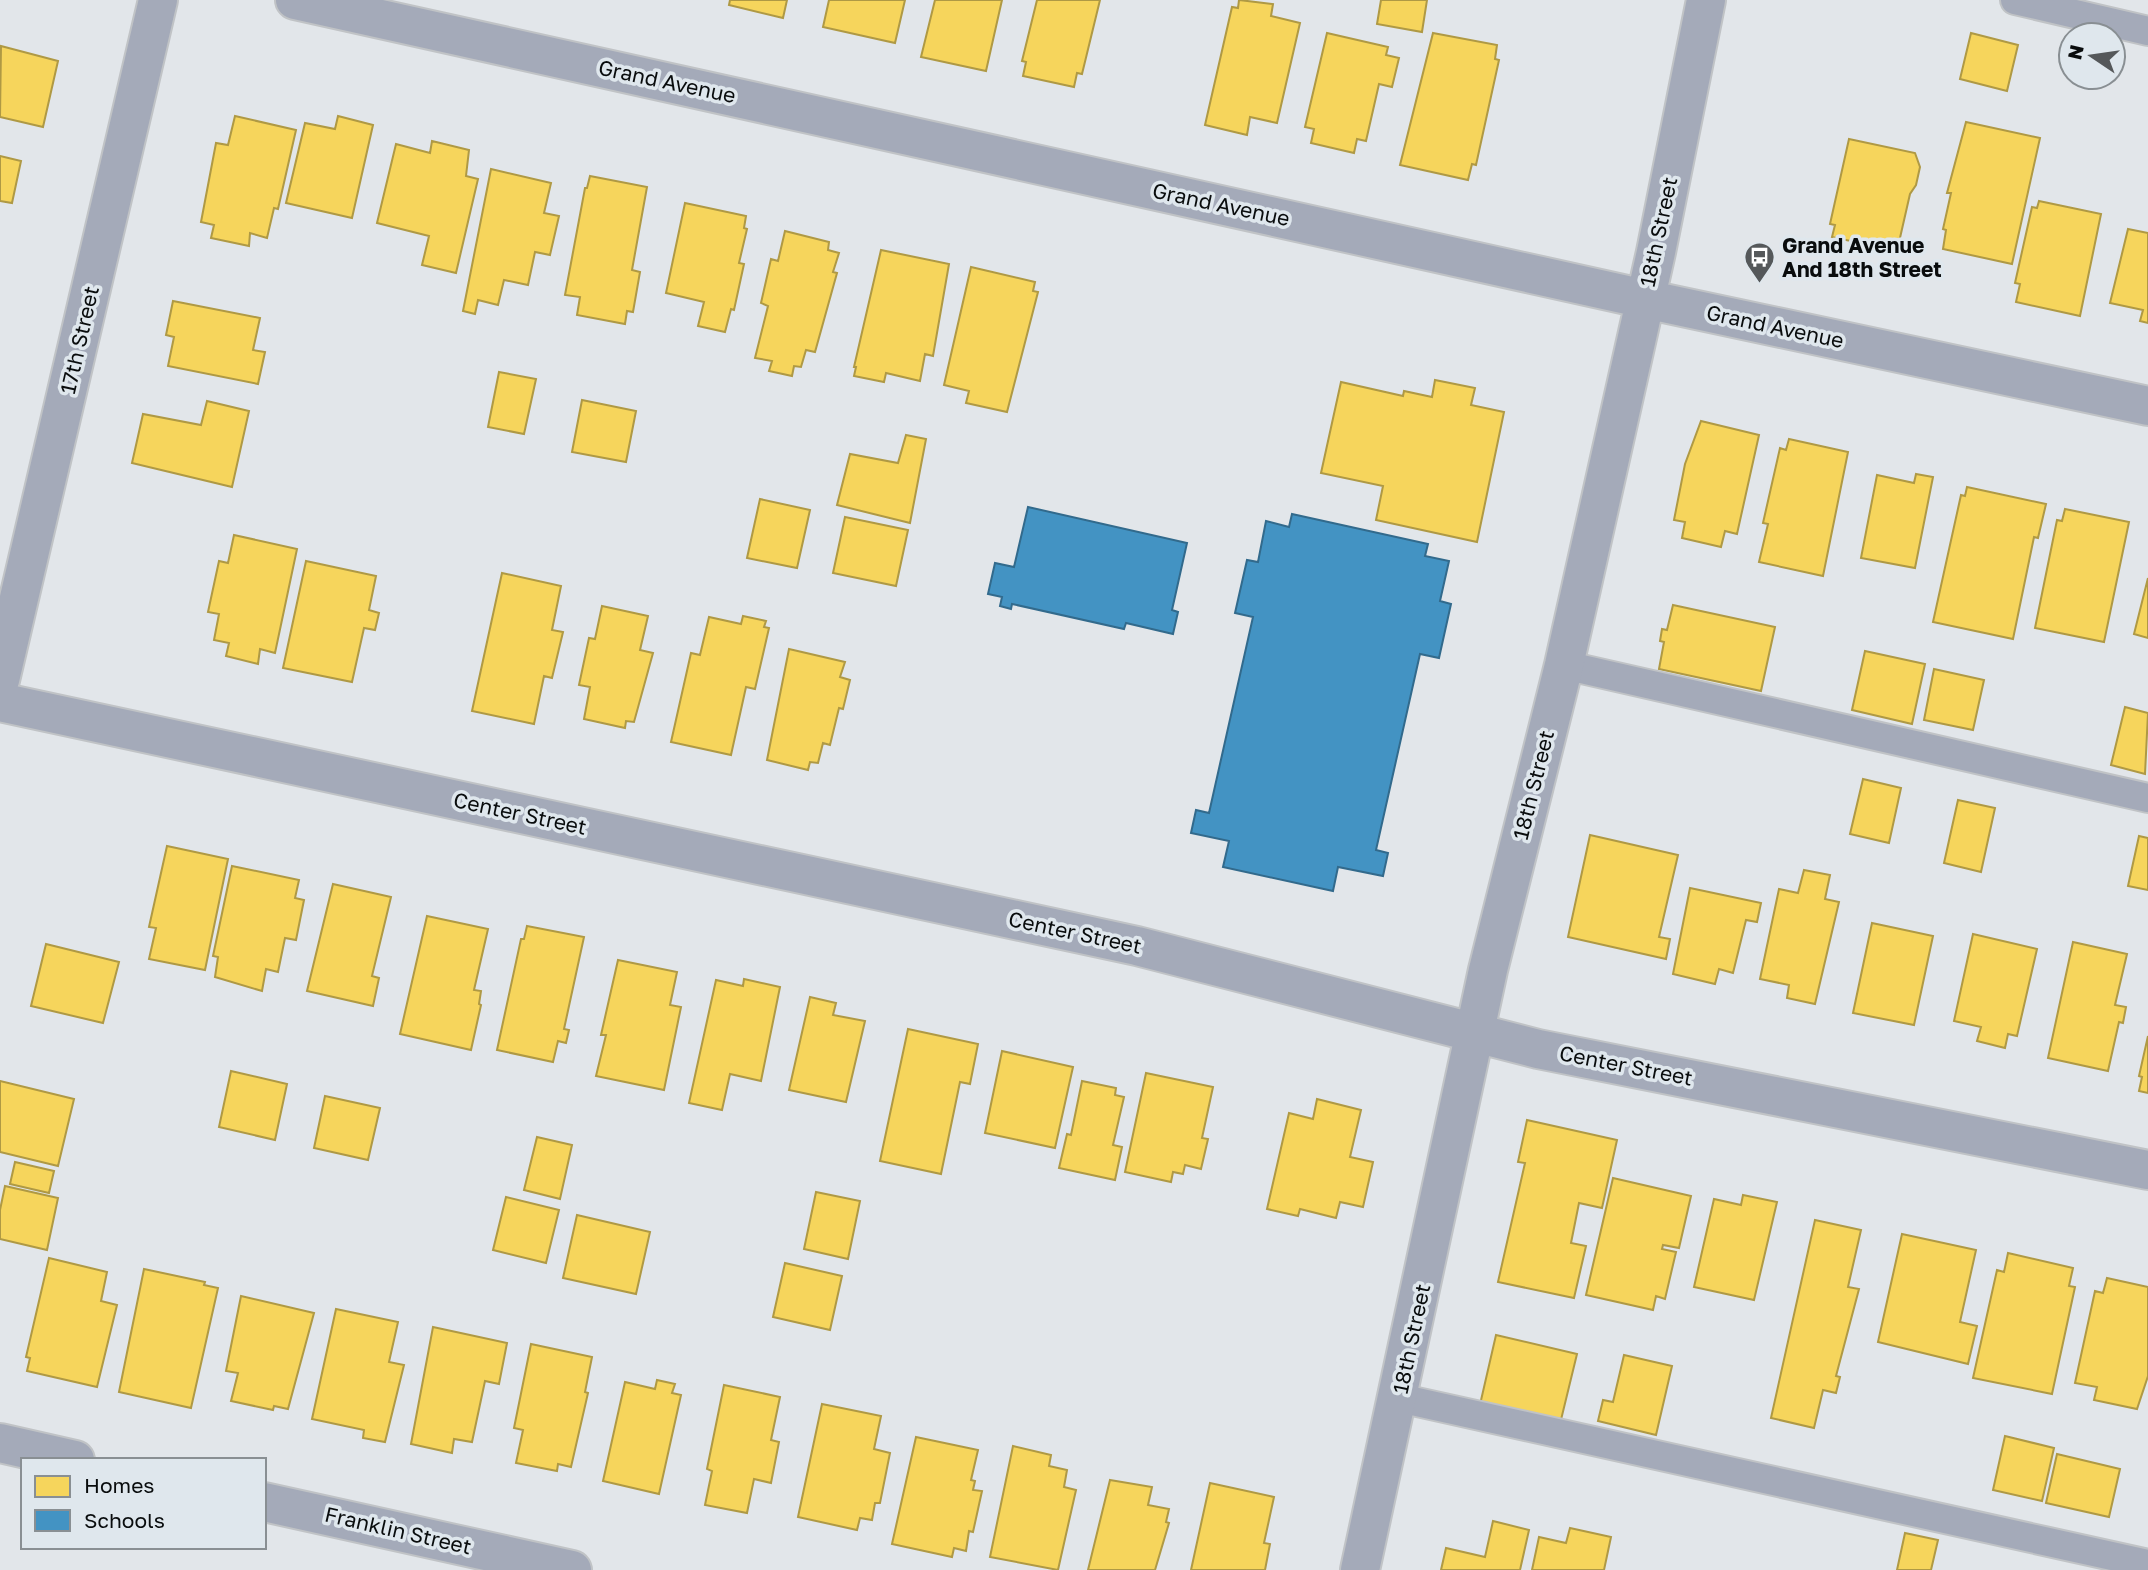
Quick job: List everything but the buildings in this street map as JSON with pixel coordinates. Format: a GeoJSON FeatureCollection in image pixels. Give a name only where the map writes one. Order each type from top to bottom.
{"type":"FeatureCollection","features":[{"type":"Feature","properties":{"kind":"street","name":"17th Street"},"geometry":{"type":"LineString","coordinates":[[0,680],[158,0]]}},
{"type":"Feature","properties":{"kind":"street","name":"Grand Avenue"},"geometry":{"type":"LineString","coordinates":[[295,0],[1645,299],[2148,406]]}},
{"type":"Feature","properties":{"kind":"street","name":"18th Street"},"geometry":{"type":"LineString","coordinates":[[1360,1570],[1399,1398],[1475,1032],[1564,665],[1645,299],[1706,0]]}},
{"type":"Feature","properties":{"kind":"street","name":"Center Street"},"geometry":{"type":"LineString","coordinates":[[0,702],[1137,946],[1552,1051],[2148,1170]]}},
{"type":"Feature","properties":{"kind":"street"},"geometry":{"type":"LineString","coordinates":[[0,1443],[66,1458]]}},
{"type":"Feature","properties":{"kind":"street","name":"Franklin Street"},"geometry":{"type":"LineString","coordinates":[[266,1502],[572,1570]]}},
{"type":"Feature","properties":{"kind":"lane"},"geometry":{"type":"LineString","coordinates":[[2015,0],[2148,31]]}},
{"type":"Feature","properties":{"kind":"lane"},"geometry":{"type":"LineString","coordinates":[[1564,665],[2148,798]]}},
{"type":"Feature","properties":{"kind":"lane"},"geometry":{"type":"LineString","coordinates":[[1399,1398],[2148,1564]]}},
{"type":"Feature","properties":{"kind":"place","name":"Grand Avenue And 18th Street"},"geometry":{"type":"Point","coordinates":[1759,285]}}]}
